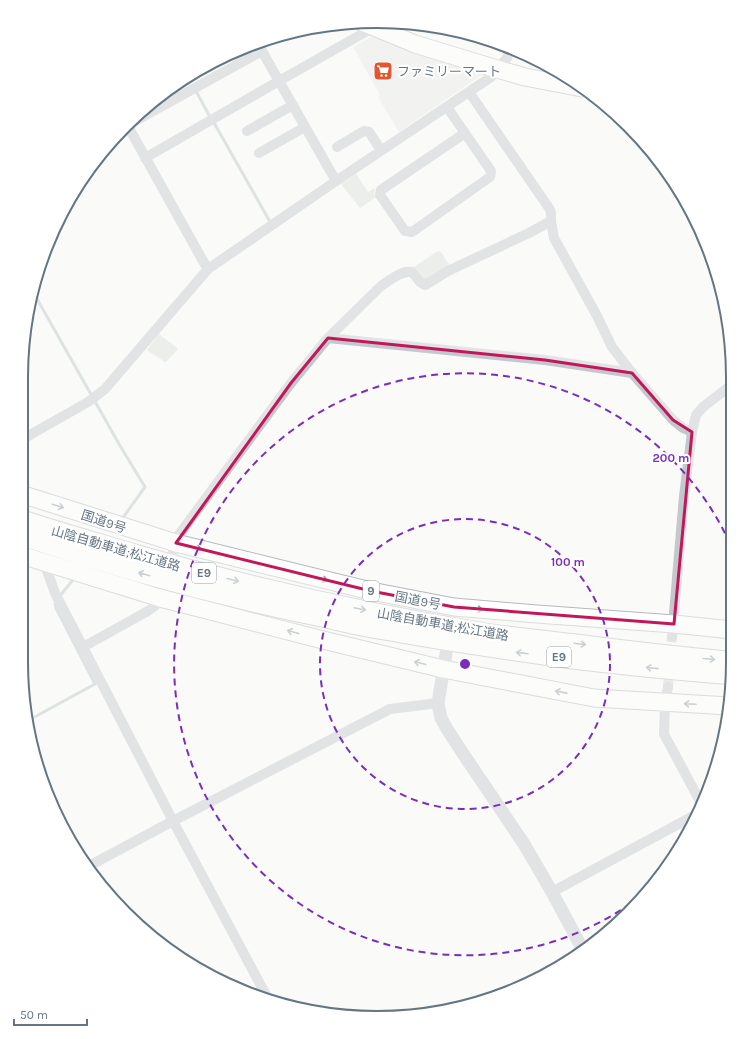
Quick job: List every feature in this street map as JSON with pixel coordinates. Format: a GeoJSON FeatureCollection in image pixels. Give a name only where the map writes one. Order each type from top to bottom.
{"type":"FeatureCollection","features":[{"type":"Feature","properties":{"kind":"highway"},"geometry":{"type":"LineString","coordinates":[[378,28],[415,44],[497,69],[525,77],[568,85]]}},
{"type":"Feature","properties":{"kind":"highway","name":"国道9号"},"geometry":{"type":"LineString","coordinates":[[28,497],[174,550],[371,591],[453,613],[537,614],[673,631],[726,630]]}},
{"type":"Feature","properties":{"kind":"highway","name":"山陰自動車道;松江道路"},"geometry":{"type":"LineString","coordinates":[[28,521],[60,532],[188,568],[284,593],[389,616],[490,633],[651,653],[726,660]]}},
{"type":"Feature","properties":{"kind":"highway","name":"山陰自動車道;松江道路"},"geometry":{"type":"LineString","coordinates":[[28,538],[176,584],[281,609],[386,631],[498,650],[696,673],[725,675]]}},
{"type":"Feature","properties":{"kind":"highway"},"geometry":{"type":"LineString","coordinates":[[28,557],[323,640],[444,661],[594,698],[666,694],[723,705]]}},
{"type":"Feature","properties":{"kind":"street"},"geometry":{"type":"LineString","coordinates":[[145,158],[369,30],[369,28]]}},
{"type":"Feature","properties":{"kind":"street"},"geometry":{"type":"LineString","coordinates":[[260,49],[336,181]]}},
{"type":"Feature","properties":{"kind":"street"},"geometry":{"type":"LineString","coordinates":[[152,111],[250,53]]}},
{"type":"Feature","properties":{"kind":"street"},"geometry":{"type":"LineString","coordinates":[[28,436],[88,402],[105,389],[208,269],[381,150],[491,77],[507,58],[508,54]]}},
{"type":"Feature","properties":{"kind":"street"},"geometry":{"type":"LineString","coordinates":[[469,92],[549,208],[551,212],[554,238],[612,346],[632,373],[673,420],[683,428],[692,432]]}},
{"type":"Feature","properties":{"kind":"street"},"geometry":{"type":"LineString","coordinates":[[246,132],[293,105]]}},
{"type":"Feature","properties":{"kind":"street"},"geometry":{"type":"LineString","coordinates":[[447,107],[465,133],[491,171],[490,178],[412,232],[405,231],[380,195],[381,190],[465,133]]}},
{"type":"Feature","properties":{"kind":"street"},"geometry":{"type":"LineString","coordinates":[[259,153],[305,127]]}},
{"type":"Feature","properties":{"kind":"street"},"geometry":{"type":"LineString","coordinates":[[130,130],[208,269]]}},
{"type":"Feature","properties":{"kind":"street"},"geometry":{"type":"LineString","coordinates":[[337,147],[364,131],[369,132],[381,150]]}},
{"type":"Feature","properties":{"kind":"street"},"geometry":{"type":"LineString","coordinates":[[174,550],[178,536],[286,390],[328,338],[381,286],[407,271],[414,274],[422,284],[427,284],[448,271],[551,221]]}},
{"type":"Feature","properties":{"kind":"street"},"geometry":{"type":"LineString","coordinates":[[328,338],[545,360],[632,373]]}},
{"type":"Feature","properties":{"kind":"street"},"geometry":{"type":"LineString","coordinates":[[673,631],[684,496],[692,432],[696,415],[703,407],[726,389]]}},
{"type":"Feature","properties":{"kind":"street"},"geometry":{"type":"LineString","coordinates":[[44,562],[55,593],[173,821],[264,992]]}},
{"type":"Feature","properties":{"kind":"street"},"geometry":{"type":"LineString","coordinates":[[83,647],[148,611],[155,606],[161,595]]}},
{"type":"Feature","properties":{"kind":"street"},"geometry":{"type":"LineString","coordinates":[[444,661],[438,703],[447,729],[524,844],[580,945]]}},
{"type":"Feature","properties":{"kind":"street"},"geometry":{"type":"LineString","coordinates":[[666,694],[664,734],[698,798]]}},
{"type":"Feature","properties":{"kind":"street"},"geometry":{"type":"LineString","coordinates":[[93,864],[390,709],[438,703]]}},
{"type":"Feature","properties":{"kind":"street"},"geometry":{"type":"LineString","coordinates":[[552,892],[689,819]]}},
{"type":"Feature","properties":{"kind":"highlighted area"},"geometry":{"type":"Polygon","coordinates":[[[328,338],[545,360],[632,373],[673,420],[692,432],[674,624],[454,607],[371,591],[176,543],[291,383],[328,338]]]}},
{"type":"Feature","properties":{"kind":"shaded area"},"geometry":{"type":"Polygon","coordinates":[[[375,35],[483,74],[399,132],[378,97],[380,95],[353,47],[375,35]]]}},
{"type":"Feature","properties":{"kind":"shaded area"},"geometry":{"type":"Polygon","coordinates":[[[356,174],[368,192],[375,188],[374,194],[376,197],[360,208],[341,184],[356,174]]]}},
{"type":"Feature","properties":{"kind":"shaded area"},"geometry":{"type":"Polygon","coordinates":[[[438,251],[441,252],[450,266],[429,280],[423,280],[414,267],[438,251]]]}},
{"type":"Feature","properties":{"kind":"shaded area"},"geometry":{"type":"Polygon","coordinates":[[[159,334],[177,348],[177,350],[166,362],[147,350],[159,334]]]}},
{"type":"Feature","properties":{"kind":"waterway"},"geometry":{"type":"LineString","coordinates":[[196,91],[210,117]]}},
{"type":"Feature","properties":{"kind":"waterway"},"geometry":{"type":"LineString","coordinates":[[213,121],[269,220]]}},
{"type":"Feature","properties":{"kind":"waterway"},"geometry":{"type":"LineString","coordinates":[[37,299],[145,487],[122,519]]}},
{"type":"Feature","properties":{"kind":"waterway"},"geometry":{"type":"LineString","coordinates":[[59,597],[72,581]]}},
{"type":"Feature","properties":{"kind":"waterway"},"geometry":{"type":"LineString","coordinates":[[33,718],[95,684],[55,604]]}},
{"type":"Feature","properties":{"kind":"tunnel"},"geometry":{"type":"LineString","coordinates":[[668,687],[672,637]]}},
{"type":"Feature","properties":{"kind":"place","name":"ファミリーマート"},"geometry":{"type":"Point","coordinates":[383,71]}}]}
